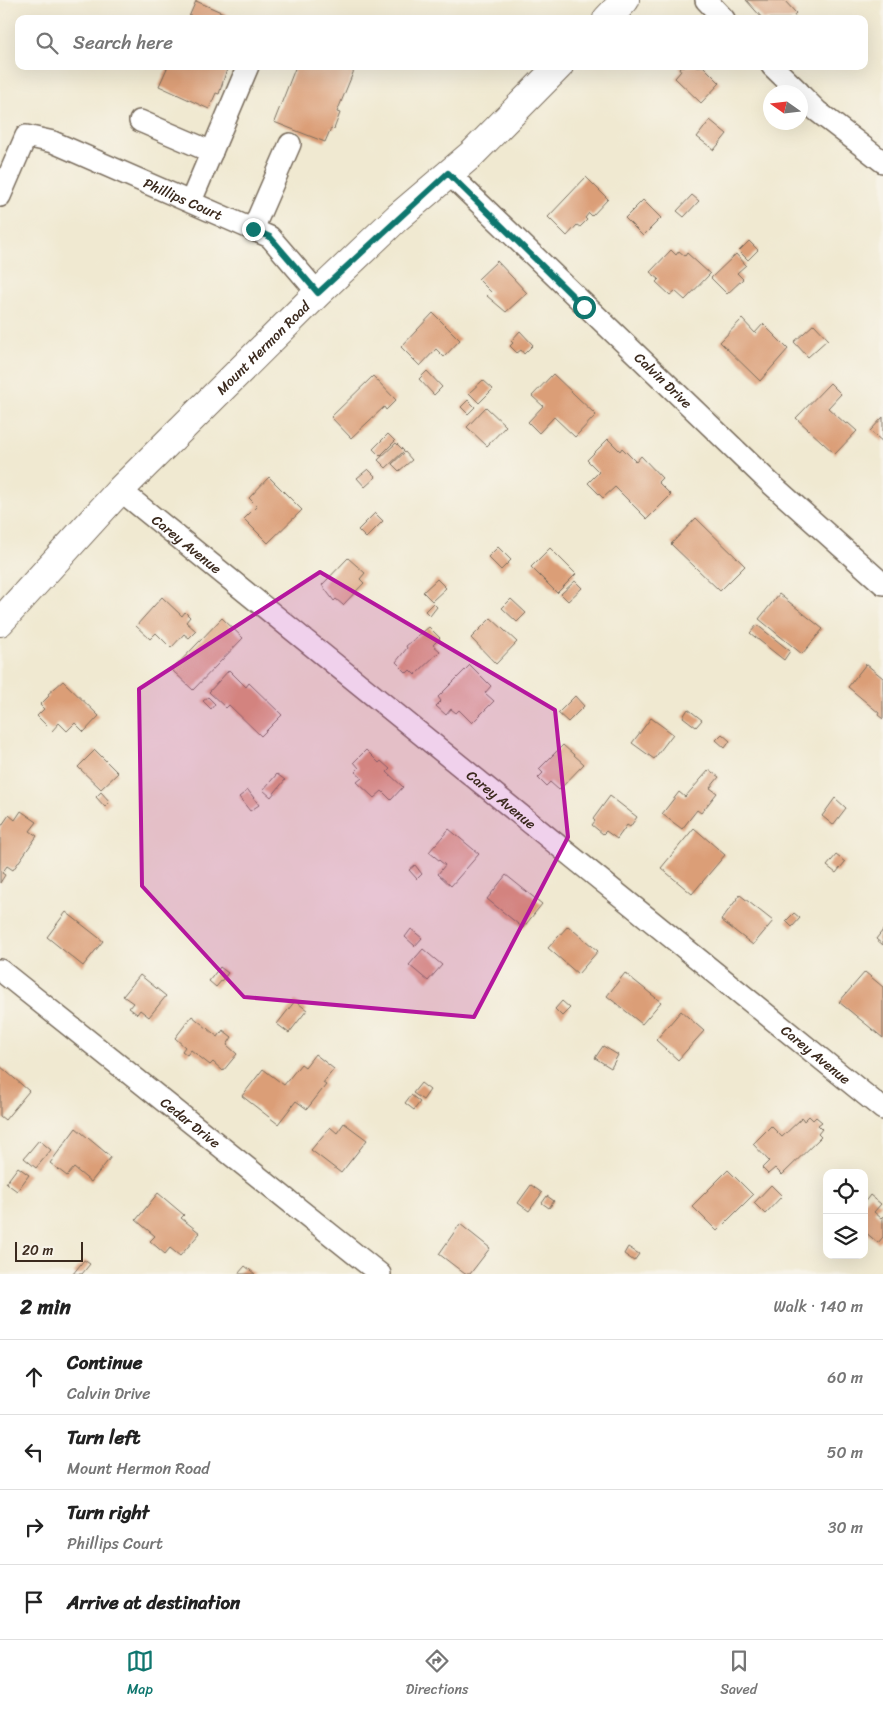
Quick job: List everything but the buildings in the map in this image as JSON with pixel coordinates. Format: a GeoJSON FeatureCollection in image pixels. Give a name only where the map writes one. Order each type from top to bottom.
{"type":"FeatureCollection","features":[{"type":"Feature","properties":{"kind":"main road"},"geometry":{"type":"LineString","coordinates":[[611,15],[625,0]]}},
{"type":"Feature","properties":{"kind":"main road","name":"Mount Hermon Road"},"geometry":{"type":"LineString","coordinates":[[0,622],[120,490],[318,293],[448,173],[472,154],[555,70]]}},
{"type":"Feature","properties":{"kind":"street"},"geometry":{"type":"LineString","coordinates":[[706,0],[720,15]]}},
{"type":"Feature","properties":{"kind":"street"},"geometry":{"type":"LineString","coordinates":[[190,201],[246,70]]}},
{"type":"Feature","properties":{"kind":"street"},"geometry":{"type":"LineString","coordinates":[[776,70],[792,85]]}},
{"type":"Feature","properties":{"kind":"street"},"geometry":{"type":"LineString","coordinates":[[808,101],[883,162]]}},
{"type":"Feature","properties":{"kind":"street"},"geometry":{"type":"LineString","coordinates":[[140,121],[212,152]]}},
{"type":"Feature","properties":{"kind":"street","name":"Phillips Court"},"geometry":{"type":"LineString","coordinates":[[0,196],[26,136],[53,142],[270,237],[318,293]]}},
{"type":"Feature","properties":{"kind":"street"},"geometry":{"type":"LineString","coordinates":[[253,229],[290,144]]}},
{"type":"Feature","properties":{"kind":"street","name":"Calvin Drive"},"geometry":{"type":"LineString","coordinates":[[448,173],[755,469],[883,584]]}},
{"type":"Feature","properties":{"kind":"street","name":"Carey Avenue"},"geometry":{"type":"LineString","coordinates":[[120,490],[883,1109]]}},
{"type":"Feature","properties":{"kind":"street","name":"Cedar Drive"},"geometry":{"type":"LineString","coordinates":[[0,970],[380,1274]]}},
{"type":"Feature","properties":{"kind":"highlighted area"},"geometry":{"type":"Polygon","coordinates":[[[320,572],[555,710],[568,837],[474,1017],[244,997],[142,886],[139,689],[320,572]]]}},
{"type":"Feature","properties":{"kind":"route"},"geometry":{"type":"LineString","coordinates":[[253,229],[270,237],[318,293],[398,217],[448,173],[584,307]]}}]}
